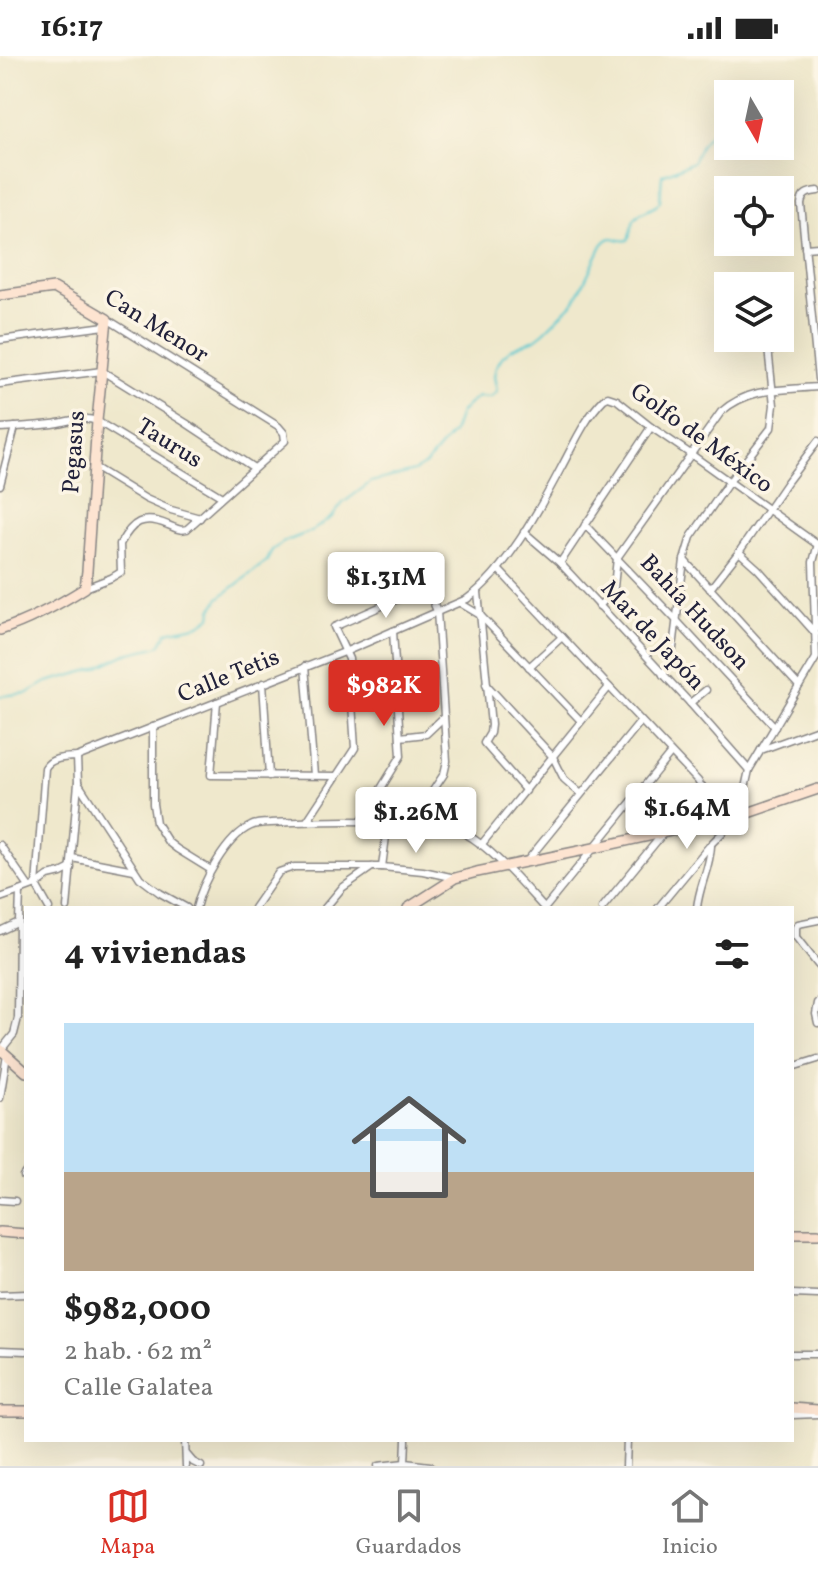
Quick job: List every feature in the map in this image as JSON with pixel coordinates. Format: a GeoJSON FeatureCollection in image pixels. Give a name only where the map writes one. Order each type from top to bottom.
{"type":"FeatureCollection","features":[{"type":"Feature","properties":{"kind":"street"},"geometry":{"type":"LineString","coordinates":[[818,191],[805,194],[801,204],[818,379]]}},
{"type":"Feature","properties":{"kind":"street"},"geometry":{"type":"LineString","coordinates":[[805,248],[818,247]]}},
{"type":"Feature","properties":{"kind":"street","name":"Can Menor"},"geometry":{"type":"LineString","coordinates":[[0,295],[54,288],[282,430],[283,445],[254,468]]}},
{"type":"Feature","properties":{"kind":"street"},"geometry":{"type":"LineString","coordinates":[[809,293],[818,292]]}},
{"type":"Feature","properties":{"kind":"street"},"geometry":{"type":"LineString","coordinates":[[0,340],[106,322]]}},
{"type":"Feature","properties":{"kind":"street","name":"Pegasus"},"geometry":{"type":"LineString","coordinates":[[85,588],[106,322]]}},
{"type":"Feature","properties":{"kind":"street"},"geometry":{"type":"LineString","coordinates":[[663,675],[672,656],[684,560],[696,529],[771,428],[774,405],[768,352]]}},
{"type":"Feature","properties":{"kind":"street"},"geometry":{"type":"LineString","coordinates":[[0,384],[102,371],[254,468],[183,530],[151,519],[137,523],[120,544],[121,572],[17,625],[0,630]]}},
{"type":"Feature","properties":{"kind":"street"},"geometry":{"type":"LineString","coordinates":[[599,606],[614,587],[617,558],[714,421],[729,405],[747,395],[818,387]]}},
{"type":"Feature","properties":{"kind":"street","name":"Golfo de México"},"geometry":{"type":"LineString","coordinates":[[601,402],[608,397],[613,398],[818,544]]}},
{"type":"Feature","properties":{"kind":"street","name":"Calle Tetis"},"geometry":{"type":"LineString","coordinates":[[32,886],[46,765],[58,759],[77,757],[347,651],[460,603],[478,592],[524,532],[579,433],[601,402]]}},
{"type":"Feature","properties":{"kind":"street"},"geometry":{"type":"LineString","coordinates":[[0,428],[64,423],[82,418],[97,421]]}},
{"type":"Feature","properties":{"kind":"street","name":"Taurus"},"geometry":{"type":"LineString","coordinates":[[97,421],[222,497]]}},
{"type":"Feature","properties":{"kind":"street"},"geometry":{"type":"LineString","coordinates":[[0,485],[15,427]]}},
{"type":"Feature","properties":{"kind":"street"},"geometry":{"type":"LineString","coordinates":[[560,563],[651,427]]}},
{"type":"Feature","properties":{"kind":"street"},"geometry":{"type":"LineString","coordinates":[[710,589],[818,441]]}},
{"type":"Feature","properties":{"kind":"street"},"geometry":{"type":"LineString","coordinates":[[94,467],[146,499],[200,518]]}},
{"type":"Feature","properties":{"kind":"street","name":"Bahía Hudson"},"geometry":{"type":"LineString","coordinates":[[585,525],[775,727]]}},
{"type":"Feature","properties":{"kind":"street","name":"Mar de Japón"},"geometry":{"type":"LineString","coordinates":[[524,532],[560,563],[749,770]]}},
{"type":"Feature","properties":{"kind":"street"},"geometry":{"type":"LineString","coordinates":[[662,906],[711,844],[739,816],[749,770],[816,658],[813,562],[818,544]]}},
{"type":"Feature","properties":{"kind":"street"},"geometry":{"type":"LineString","coordinates":[[739,552],[816,634]]}},
{"type":"Feature","properties":{"kind":"street"},"geometry":{"type":"LineString","coordinates":[[684,560],[799,686]]}},
{"type":"Feature","properties":{"kind":"street"},"geometry":{"type":"LineString","coordinates":[[498,569],[702,786],[713,821]]}},
{"type":"Feature","properties":{"kind":"street"},"geometry":{"type":"LineString","coordinates":[[307,821],[353,753],[356,741],[349,659],[334,627],[426,587],[437,611],[446,767],[411,824]]}},
{"type":"Feature","properties":{"kind":"street"},"geometry":{"type":"LineString","coordinates":[[478,592],[491,729],[484,743],[526,791]]}},
{"type":"Feature","properties":{"kind":"street"},"geometry":{"type":"LineString","coordinates":[[460,603],[480,615],[581,721]]}},
{"type":"Feature","properties":{"kind":"street"},"geometry":{"type":"LineString","coordinates":[[361,821],[399,760],[401,751],[393,631]]}},
{"type":"Feature","properties":{"kind":"street"},"geometry":{"type":"LineString","coordinates":[[529,667],[562,637]]}},
{"type":"Feature","properties":{"kind":"street"},"geometry":{"type":"LineString","coordinates":[[305,666],[314,775]]}},
{"type":"Feature","properties":{"kind":"street"},"geometry":{"type":"LineString","coordinates":[[263,683],[269,776]]}},
{"type":"Feature","properties":{"kind":"street"},"geometry":{"type":"LineString","coordinates":[[486,684],[553,757],[564,779],[581,794]]}},
{"type":"Feature","properties":{"kind":"street"},"geometry":{"type":"LineString","coordinates":[[481,845],[609,687]]}},
{"type":"Feature","properties":{"kind":"street"},"geometry":{"type":"LineString","coordinates":[[690,703],[706,690]]}},
{"type":"Feature","properties":{"kind":"street"},"geometry":{"type":"LineString","coordinates":[[217,702],[211,775],[336,776]]}},
{"type":"Feature","properties":{"kind":"street"},"geometry":{"type":"LineString","coordinates":[[400,737],[426,734],[444,717]]}},
{"type":"Feature","properties":{"kind":"street"},"geometry":{"type":"LineString","coordinates":[[527,861],[641,721]]}},
{"type":"Feature","properties":{"kind":"street"},"geometry":{"type":"LineString","coordinates":[[153,727],[153,804],[156,823],[168,842],[211,870]]}},
{"type":"Feature","properties":{"kind":"street"},"geometry":{"type":"LineString","coordinates":[[759,751],[818,729]]}},
{"type":"Feature","properties":{"kind":"street"},"geometry":{"type":"LineString","coordinates":[[547,906],[671,753]]}},
{"type":"Feature","properties":{"kind":"street"},"geometry":{"type":"LineString","coordinates":[[67,906],[78,783],[77,757]]}},
{"type":"Feature","properties":{"kind":"street"},"geometry":{"type":"LineString","coordinates":[[78,783],[140,878],[183,906]]}},
{"type":"Feature","properties":{"kind":"street"},"geometry":{"type":"LineString","coordinates":[[604,906],[702,786]]}},
{"type":"Feature","properties":{"kind":"street"},"geometry":{"type":"LineString","coordinates":[[411,906],[455,878],[739,816],[818,789]]}},
{"type":"Feature","properties":{"kind":"street"},"geometry":{"type":"LineString","coordinates":[[197,906],[211,870],[228,846],[251,826],[307,821],[388,821],[460,831],[481,845],[543,906]]}},
{"type":"Feature","properties":{"kind":"street"},"geometry":{"type":"LineString","coordinates":[[382,867],[388,821]]}},
{"type":"Feature","properties":{"kind":"street"},"geometry":{"type":"LineString","coordinates":[[697,906],[710,863],[711,844]]}},
{"type":"Feature","properties":{"kind":"street"},"geometry":{"type":"LineString","coordinates":[[0,845],[47,906]]}},
{"type":"Feature","properties":{"kind":"street"},"geometry":{"type":"LineString","coordinates":[[72,858],[134,870]]}},
{"type":"Feature","properties":{"kind":"street"},"geometry":{"type":"LineString","coordinates":[[327,906],[342,888],[372,867]]}},
{"type":"Feature","properties":{"kind":"street"},"geometry":{"type":"LineString","coordinates":[[255,906],[279,872],[286,868],[382,867],[455,878]]}},
{"type":"Feature","properties":{"kind":"street"},"geometry":{"type":"LineString","coordinates":[[0,898],[71,868]]}},
{"type":"Feature","properties":{"kind":"street"},"geometry":{"type":"LineString","coordinates":[[0,1098],[3,1051],[14,1034],[18,1018],[16,923],[20,891]]}},
{"type":"Feature","properties":{"kind":"street"},"geometry":{"type":"LineString","coordinates":[[818,920],[796,927],[796,937],[818,965]]}},
{"type":"Feature","properties":{"kind":"street"},"geometry":{"type":"LineString","coordinates":[[0,931],[16,923]]}},
{"type":"Feature","properties":{"kind":"street"},"geometry":{"type":"LineString","coordinates":[[806,950],[818,948]]}},
{"type":"Feature","properties":{"kind":"street"},"geometry":{"type":"LineString","coordinates":[[818,1003],[818,1023]]}},
{"type":"Feature","properties":{"kind":"street"},"geometry":{"type":"LineString","coordinates":[[3,1051],[24,1070]]}},
{"type":"Feature","properties":{"kind":"street"},"geometry":{"type":"LineString","coordinates":[[794,1066],[818,1059]]}},
{"type":"Feature","properties":{"kind":"street"},"geometry":{"type":"LineString","coordinates":[[0,1200],[15,1201]]}},
{"type":"Feature","properties":{"kind":"street"},"geometry":{"type":"LineString","coordinates":[[0,1232],[24,1234]]}},
{"type":"Feature","properties":{"kind":"street"},"geometry":{"type":"LineString","coordinates":[[794,1234],[818,1234]]}},
{"type":"Feature","properties":{"kind":"street"},"geometry":{"type":"LineString","coordinates":[[0,1295],[24,1294]]}},
{"type":"Feature","properties":{"kind":"street"},"geometry":{"type":"LineString","coordinates":[[794,1294],[818,1295]]}},
{"type":"Feature","properties":{"kind":"street"},"geometry":{"type":"LineString","coordinates":[[0,1350],[24,1351]]}},
{"type":"Feature","properties":{"kind":"street"},"geometry":{"type":"LineString","coordinates":[[794,1354],[818,1354]]}},
{"type":"Feature","properties":{"kind":"street"},"geometry":{"type":"LineString","coordinates":[[794,1408],[818,1412]]}},
{"type":"Feature","properties":{"kind":"street"},"geometry":{"type":"LineString","coordinates":[[0,1411],[24,1411]]}},
{"type":"Feature","properties":{"kind":"street"},"geometry":{"type":"LineString","coordinates":[[794,1415],[818,1412]]}},
{"type":"Feature","properties":{"kind":"street"},"geometry":{"type":"LineString","coordinates":[[185,1442],[186,1466]]}},
{"type":"Feature","properties":{"kind":"street"},"geometry":{"type":"LineString","coordinates":[[405,1463],[406,1442]]}},
{"type":"Feature","properties":{"kind":"street"},"geometry":{"type":"LineString","coordinates":[[626,1466],[627,1442]]}},
{"type":"Feature","properties":{"kind":"street"},"geometry":{"type":"LineString","coordinates":[[185,1452],[201,1466]]}},
{"type":"Feature","properties":{"kind":"street"},"geometry":{"type":"LineString","coordinates":[[378,1466],[405,1463],[430,1466]]}},
{"type":"Feature","properties":{"kind":"waterway"},"geometry":{"type":"LineString","coordinates":[[0,696],[28,693],[47,682],[95,669],[126,654],[156,647],[167,632],[200,625],[211,617],[219,598],[267,561],[272,550],[312,531],[371,482],[414,471],[426,464],[453,433],[460,413],[478,397],[490,398],[497,392],[494,376],[502,357],[511,349],[535,339],[575,301],[602,245],[612,238],[628,240],[634,220],[660,201],[662,175],[693,162],[714,128]]}}]}
